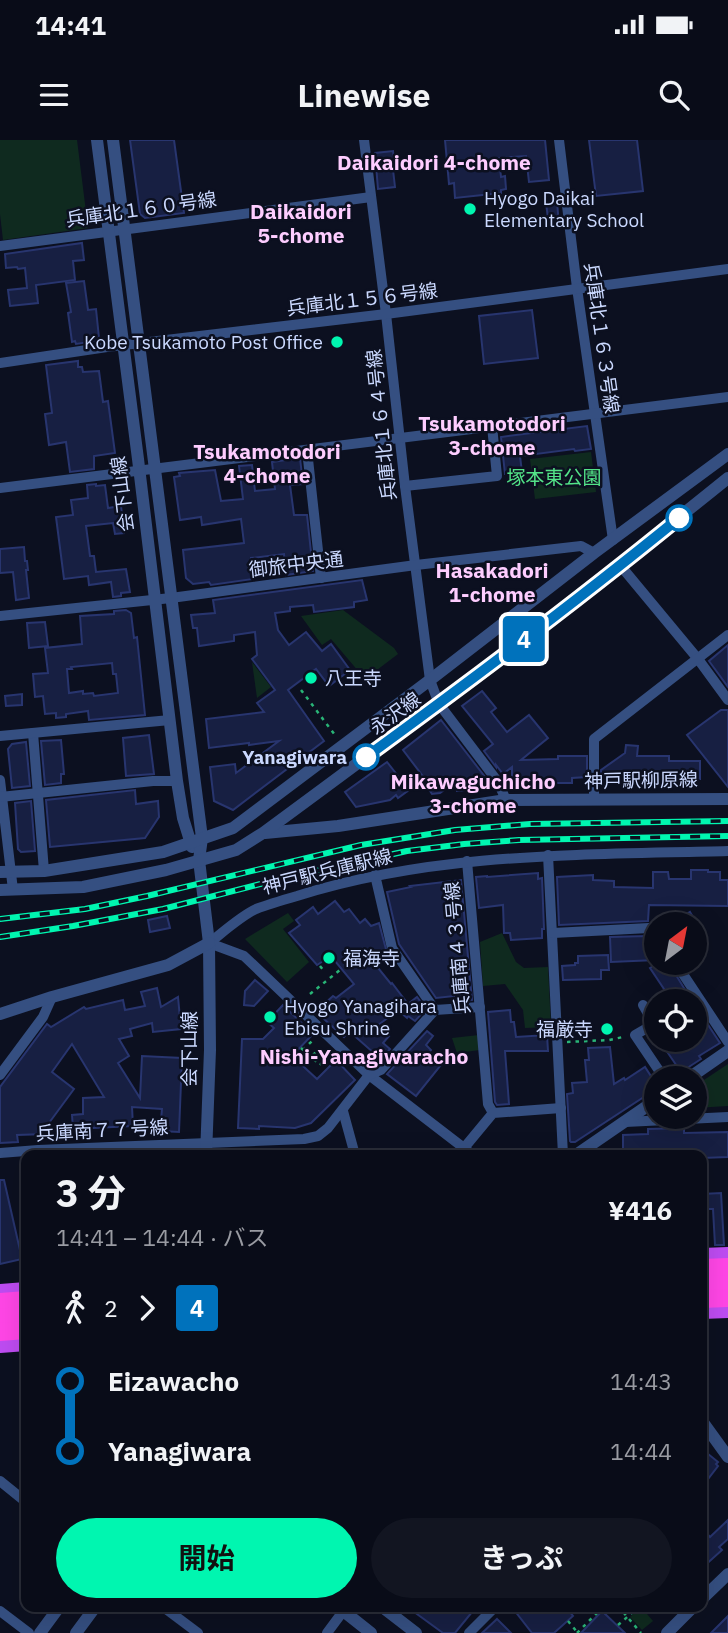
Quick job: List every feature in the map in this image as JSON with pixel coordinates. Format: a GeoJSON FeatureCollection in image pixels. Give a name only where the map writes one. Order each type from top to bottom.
{"type":"FeatureCollection","features":[{"type":"Feature","properties":{"kind":"highway"},"geometry":{"type":"LineString","coordinates":[[707,1256],[728,1255]]}},
{"type":"Feature","properties":{"kind":"highway"},"geometry":{"type":"LineString","coordinates":[[707,1268],[728,1267]]}},
{"type":"Feature","properties":{"kind":"highway"},"geometry":{"type":"LineString","coordinates":[[707,1285],[728,1283]]}},
{"type":"Feature","properties":{"kind":"highway"},"geometry":{"type":"LineString","coordinates":[[0,1292],[21,1290]]}},
{"type":"Feature","properties":{"kind":"highway"},"geometry":{"type":"LineString","coordinates":[[707,1299],[728,1298]]}},
{"type":"Feature","properties":{"kind":"highway"},"geometry":{"type":"LineString","coordinates":[[0,1302],[21,1300]]}},
{"type":"Feature","properties":{"kind":"highway"},"geometry":{"type":"LineString","coordinates":[[707,1311],[728,1310]]}},
{"type":"Feature","properties":{"kind":"highway"},"geometry":{"type":"LineString","coordinates":[[0,1318],[21,1316]]}},
{"type":"Feature","properties":{"kind":"highway"},"geometry":{"type":"LineString","coordinates":[[0,1332],[21,1330]]}},
{"type":"Feature","properties":{"kind":"highway"},"geometry":{"type":"LineString","coordinates":[[0,1345],[21,1344]]}},
{"type":"Feature","properties":{"kind":"street","name":"会下山線"},"geometry":{"type":"LineString","coordinates":[[97,140],[177,781],[183,818],[195,840]]}},
{"type":"Feature","properties":{"kind":"street","name":"会下山線"},"geometry":{"type":"LineString","coordinates":[[113,140],[171,598],[195,840],[209,943],[210,1050],[206,1149]]}},
{"type":"Feature","properties":{"kind":"street","name":"兵庫北１６４号線"},"geometry":{"type":"LineString","coordinates":[[364,140],[430,680],[439,704],[498,782],[506,800]]}},
{"type":"Feature","properties":{"kind":"street","name":"兵庫北１６３号線"},"geometry":{"type":"LineString","coordinates":[[559,140],[613,540]]}},
{"type":"Feature","properties":{"kind":"street","name":"兵庫北１６０号線"},"geometry":{"type":"LineString","coordinates":[[0,246],[371,197]]}},
{"type":"Feature","properties":{"kind":"street","name":"兵庫北１５６号線"},"geometry":{"type":"LineString","coordinates":[[0,363],[123,345],[728,270]]}},
{"type":"Feature","properties":{"kind":"street"},"geometry":{"type":"LineString","coordinates":[[0,488],[728,397]]}},
{"type":"Feature","properties":{"kind":"street"},"geometry":{"type":"LineString","coordinates":[[405,486],[497,476],[492,426]]}},
{"type":"Feature","properties":{"kind":"street"},"geometry":{"type":"LineString","coordinates":[[307,450],[321,578]]}},
{"type":"Feature","properties":{"kind":"street","name":"永沢線"},"geometry":{"type":"LineString","coordinates":[[5,872],[44,871],[163,852],[233,828],[728,454]]}},
{"type":"Feature","properties":{"kind":"street","name":"永沢線"},"geometry":{"type":"LineString","coordinates":[[6,890],[83,887],[166,870],[236,850],[439,704],[728,478]]}},
{"type":"Feature","properties":{"kind":"street","name":"御旅中央通"},"geometry":{"type":"LineString","coordinates":[[0,616],[171,598],[581,546],[594,553]]}},
{"type":"Feature","properties":{"kind":"street"},"geometry":{"type":"LineString","coordinates":[[620,565],[698,659],[728,700]]}},
{"type":"Feature","properties":{"kind":"street"},"geometry":{"type":"LineString","coordinates":[[594,800],[594,739],[728,635]]}},
{"type":"Feature","properties":{"kind":"street"},"geometry":{"type":"LineString","coordinates":[[0,736],[170,720]]}},
{"type":"Feature","properties":{"kind":"street"},"geometry":{"type":"LineString","coordinates":[[33,733],[44,871]]}},
{"type":"Feature","properties":{"kind":"street"},"geometry":{"type":"LineString","coordinates":[[0,780],[6,890]]}},
{"type":"Feature","properties":{"kind":"street"},"geometry":{"type":"LineString","coordinates":[[1,797],[153,781],[177,781]]}},
{"type":"Feature","properties":{"kind":"street","name":"神戸駅柳原線"},"geometry":{"type":"LineString","coordinates":[[263,833],[338,826],[506,800],[728,799]]}},
{"type":"Feature","properties":{"kind":"street","name":"神戸駅兵庫駅線"},"geometry":{"type":"LineString","coordinates":[[0,1014],[168,965],[209,943],[254,910],[375,875],[467,861],[548,855],[728,852]]}},
{"type":"Feature","properties":{"kind":"street"},"geometry":{"type":"LineString","coordinates":[[548,855],[563,1150]]}},
{"type":"Feature","properties":{"kind":"street","name":"兵庫南４３号線"},"geometry":{"type":"LineString","coordinates":[[467,861],[488,1104],[494,1113]]}},
{"type":"Feature","properties":{"kind":"street"},"geometry":{"type":"LineString","coordinates":[[375,875],[392,947],[435,1010],[480,1007]]}},
{"type":"Feature","properties":{"kind":"street"},"geometry":{"type":"LineString","coordinates":[[553,933],[644,928]]}},
{"type":"Feature","properties":{"kind":"street"},"geometry":{"type":"LineString","coordinates":[[209,943],[244,956],[369,1075],[466,1150]]}},
{"type":"Feature","properties":{"kind":"street"},"geometry":{"type":"LineString","coordinates":[[684,975],[728,1042]]}},
{"type":"Feature","properties":{"kind":"street"},"geometry":{"type":"LineString","coordinates":[[0,1075],[43,1017],[52,997]]}},
{"type":"Feature","properties":{"kind":"street"},"geometry":{"type":"LineString","coordinates":[[643,1005],[654,1024],[635,1035],[656,1066]]}},
{"type":"Feature","properties":{"kind":"street","name":"兵庫南７７号線"},"geometry":{"type":"LineString","coordinates":[[154,1150],[206,1149],[318,1136],[343,1111],[369,1075],[381,1070],[435,1010]]}},
{"type":"Feature","properties":{"kind":"street"},"geometry":{"type":"LineString","coordinates":[[706,1066],[728,1051]]}},
{"type":"Feature","properties":{"kind":"street"},"geometry":{"type":"LineString","coordinates":[[470,1150],[494,1113],[561,1108]]}},
{"type":"Feature","properties":{"kind":"street"},"geometry":{"type":"LineString","coordinates":[[583,1150],[644,1109]]}},
{"type":"Feature","properties":{"kind":"street"},"geometry":{"type":"LineString","coordinates":[[343,1111],[354,1150]]}},
{"type":"Feature","properties":{"kind":"street"},"geometry":{"type":"LineString","coordinates":[[625,1122],[728,1117]]}},
{"type":"Feature","properties":{"kind":"street","name":"兵庫南７７号線"},"geometry":{"type":"LineString","coordinates":[[0,1153],[21,1153]]}},
{"type":"Feature","properties":{"kind":"street"},"geometry":{"type":"LineString","coordinates":[[707,1427],[726,1452]]}},
{"type":"Feature","properties":{"kind":"street"},"geometry":{"type":"LineString","coordinates":[[0,1481],[21,1498]]}},
{"type":"Feature","properties":{"kind":"street"},"geometry":{"type":"LineString","coordinates":[[707,1594],[728,1574]]}},
{"type":"Feature","properties":{"kind":"street"},"geometry":{"type":"LineString","coordinates":[[0,1611],[29,1633]]}},
{"type":"Feature","properties":{"kind":"street"},"geometry":{"type":"LineString","coordinates":[[40,1633],[56,1612]]}},
{"type":"Feature","properties":{"kind":"street"},"geometry":{"type":"LineString","coordinates":[[76,1633],[92,1612]]}},
{"type":"Feature","properties":{"kind":"street"},"geometry":{"type":"LineString","coordinates":[[170,1612],[198,1633]]}},
{"type":"Feature","properties":{"kind":"street"},"geometry":{"type":"LineString","coordinates":[[327,1633],[340,1612]]}},
{"type":"Feature","properties":{"kind":"street"},"geometry":{"type":"LineString","coordinates":[[347,1612],[371,1633]]}},
{"type":"Feature","properties":{"kind":"street"},"geometry":{"type":"LineString","coordinates":[[389,1612],[415,1633]]}},
{"type":"Feature","properties":{"kind":"street"},"geometry":{"type":"LineString","coordinates":[[469,1633],[490,1612]]}},
{"type":"Feature","properties":{"kind":"street"},"geometry":{"type":"LineString","coordinates":[[667,1633],[688,1612]]}},
{"type":"Feature","properties":{"kind":"path"},"geometry":{"type":"LineString","coordinates":[[301,690],[335,735]]}},
{"type":"Feature","properties":{"kind":"path"},"geometry":{"type":"LineString","coordinates":[[320,967],[324,971]]}},
{"type":"Feature","properties":{"kind":"path"},"geometry":{"type":"LineString","coordinates":[[310,994],[340,970]]}},
{"type":"Feature","properties":{"kind":"path"},"geometry":{"type":"LineString","coordinates":[[331,977],[335,982]]}},
{"type":"Feature","properties":{"kind":"path"},"geometry":{"type":"LineString","coordinates":[[557,1042],[609,1040],[635,1035]]}},
{"type":"Feature","properties":{"kind":"path"},"geometry":{"type":"LineString","coordinates":[[313,1040],[302,1049],[320,1065],[338,1046]]}},
{"type":"Feature","properties":{"kind":"path"},"geometry":{"type":"LineString","coordinates":[[298,1063],[311,1057],[319,1049]]}},
{"type":"Feature","properties":{"kind":"path"},"geometry":{"type":"LineString","coordinates":[[568,1621],[577,1633],[597,1612]]}},
{"type":"Feature","properties":{"kind":"path"},"geometry":{"type":"LineString","coordinates":[[623,1612],[641,1633]]}},
{"type":"Feature","properties":{"kind":"path"},"geometry":{"type":"LineString","coordinates":[[618,1625],[633,1612]]}},
{"type":"Feature","properties":{"kind":"green space"},"geometry":{"type":"Polygon","coordinates":[[[0,140],[77,140],[88,228],[3,240],[0,214],[0,140]]]}},
{"type":"Feature","properties":{"kind":"green space","name":"塚本東公園"},"geometry":{"type":"Polygon","coordinates":[[[591,452],[596,492],[535,499],[530,459],[591,452]]]}},
{"type":"Feature","properties":{"kind":"green space"},"geometry":{"type":"Polygon","coordinates":[[[343,610],[394,648],[398,654],[365,679],[331,639],[322,645],[301,616],[343,610]]]}},
{"type":"Feature","properties":{"kind":"green space"},"geometry":{"type":"Polygon","coordinates":[[[252,662],[271,687],[257,698],[252,662]]]}},
{"type":"Feature","properties":{"kind":"green space"},"geometry":{"type":"Polygon","coordinates":[[[288,913],[294,921],[283,929],[309,962],[287,982],[245,939],[288,913]]]}},
{"type":"Feature","properties":{"kind":"green space"},"geometry":{"type":"Polygon","coordinates":[[[502,933],[516,962],[524,968],[548,967],[551,1027],[525,1028],[523,1010],[505,984],[483,986],[480,942],[502,933]]]}},
{"type":"Feature","properties":{"kind":"green space"},"geometry":{"type":"Polygon","coordinates":[[[479,1035],[480,1050],[457,1053],[452,1038],[479,1035]]]}},
{"type":"Feature","properties":{"kind":"green space"},"geometry":{"type":"Polygon","coordinates":[[[728,1064],[728,1106],[707,1107],[707,1078],[728,1064]]]}},
{"type":"Feature","properties":{"kind":"green space"},"geometry":{"type":"Polygon","coordinates":[[[636,1612],[645,1612],[653,1621],[642,1630],[630,1617],[636,1612]]]}},
{"type":"Feature","properties":{"kind":"building"},"geometry":{"type":"Polygon","coordinates":[[[130,140],[174,140],[184,213],[145,218],[140,214],[130,140]]]}},
{"type":"Feature","properties":{"kind":"building"},"geometry":{"type":"Polygon","coordinates":[[[445,140],[545,140],[549,180],[529,182],[526,156],[499,158],[501,177],[505,176],[506,189],[501,190],[501,193],[455,198],[454,183],[449,184],[445,140]]]}},
{"type":"Feature","properties":{"kind":"building"},"geometry":{"type":"Polygon","coordinates":[[[589,140],[637,140],[643,191],[596,196],[589,140]]]}},
{"type":"Feature","properties":{"kind":"building"},"geometry":{"type":"Polygon","coordinates":[[[393,151],[395,187],[378,189],[375,153],[393,151]]]}},
{"type":"Feature","properties":{"kind":"building"},"geometry":{"type":"Polygon","coordinates":[[[557,202],[559,225],[549,226],[546,203],[557,202]]]}},
{"type":"Feature","properties":{"kind":"building"},"geometry":{"type":"Polygon","coordinates":[[[82,243],[84,260],[73,261],[75,280],[36,285],[38,303],[10,306],[8,290],[27,288],[25,268],[6,268],[5,254],[82,243]]]}},
{"type":"Feature","properties":{"kind":"building"},"geometry":{"type":"Polygon","coordinates":[[[84,281],[88,310],[96,309],[99,338],[96,341],[76,344],[75,341],[72,342],[66,283],[84,281]]]}},
{"type":"Feature","properties":{"kind":"building"},"geometry":{"type":"Polygon","coordinates":[[[532,310],[538,358],[484,364],[479,316],[532,310]]]}},
{"type":"Feature","properties":{"kind":"building"},"geometry":{"type":"Polygon","coordinates":[[[78,361],[78,367],[82,367],[83,372],[99,371],[103,402],[108,401],[115,453],[94,456],[94,469],[70,472],[66,442],[49,445],[45,414],[52,413],[46,365],[78,361]]]}},
{"type":"Feature","properties":{"kind":"building"},"geometry":{"type":"Polygon","coordinates":[[[587,426],[591,449],[520,456],[522,472],[505,474],[501,437],[587,426]]]}},
{"type":"Feature","properties":{"kind":"building"},"geometry":{"type":"Polygon","coordinates":[[[300,458],[303,484],[290,485],[294,515],[307,515],[313,571],[286,575],[284,554],[251,558],[253,579],[211,585],[209,582],[193,584],[186,578],[183,550],[244,543],[241,519],[202,525],[201,517],[180,520],[174,477],[180,476],[179,473],[215,470],[221,501],[243,499],[239,466],[252,465],[255,491],[275,489],[272,462],[300,458]]]}},
{"type":"Feature","properties":{"kind":"building"},"geometry":{"type":"Polygon","coordinates":[[[87,485],[105,485],[108,508],[121,506],[124,533],[115,534],[113,523],[86,526],[90,556],[94,556],[96,572],[126,569],[130,592],[121,593],[121,596],[113,597],[111,582],[89,585],[88,576],[64,579],[56,517],[73,515],[71,500],[88,498],[87,485]]]}},
{"type":"Feature","properties":{"kind":"building"},"geometry":{"type":"Polygon","coordinates":[[[24,547],[29,598],[16,600],[13,572],[0,573],[0,549],[24,547]]]}},
{"type":"Feature","properties":{"kind":"building"},"geometry":{"type":"Polygon","coordinates":[[[362,580],[367,600],[354,602],[354,607],[314,612],[313,605],[290,607],[290,611],[275,613],[278,630],[289,645],[306,632],[322,651],[331,644],[350,670],[329,686],[316,669],[288,690],[324,741],[233,810],[214,801],[210,767],[235,764],[236,773],[279,741],[209,748],[206,719],[264,712],[257,703],[275,690],[252,659],[257,655],[255,632],[234,635],[234,641],[199,646],[197,628],[193,628],[191,615],[215,613],[213,600],[362,580]]]}},
{"type":"Feature","properties":{"kind":"building"},"geometry":{"type":"Polygon","coordinates":[[[126,610],[131,613],[134,638],[137,637],[145,715],[89,720],[88,711],[56,718],[56,713],[45,714],[43,696],[35,697],[33,674],[48,673],[45,648],[82,644],[80,616],[114,614],[114,611],[126,610]],[[112,663],[71,667],[72,669],[67,669],[69,693],[83,691],[83,694],[93,693],[94,696],[118,693],[116,674],[113,674],[112,663]]]}},
{"type":"Feature","properties":{"kind":"building"},"geometry":{"type":"Polygon","coordinates":[[[45,622],[48,646],[29,648],[27,623],[45,622]]]}},
{"type":"Feature","properties":{"kind":"building"},"geometry":{"type":"Polygon","coordinates":[[[728,645],[728,687],[709,661],[728,645]]]}},
{"type":"Feature","properties":{"kind":"building"},"geometry":{"type":"Polygon","coordinates":[[[482,691],[496,708],[491,712],[507,732],[529,715],[548,738],[521,760],[587,756],[587,777],[572,778],[572,783],[512,783],[512,767],[503,774],[496,767],[484,751],[493,744],[462,706],[482,691]]]}},
{"type":"Feature","properties":{"kind":"building"},"geometry":{"type":"Polygon","coordinates":[[[22,694],[22,705],[6,706],[5,696],[22,694]]]}},
{"type":"Feature","properties":{"kind":"building"},"geometry":{"type":"Polygon","coordinates":[[[721,710],[728,710],[728,787],[687,735],[721,710]]]}},
{"type":"Feature","properties":{"kind":"building"},"geometry":{"type":"Polygon","coordinates":[[[441,720],[489,782],[486,788],[457,791],[456,781],[440,793],[432,794],[426,785],[428,783],[403,750],[441,720]]]}},
{"type":"Feature","properties":{"kind":"building"},"geometry":{"type":"Polygon","coordinates":[[[149,735],[154,774],[126,776],[123,738],[149,735]]]}},
{"type":"Feature","properties":{"kind":"building"},"geometry":{"type":"Polygon","coordinates":[[[61,740],[64,774],[61,774],[61,783],[45,785],[41,741],[61,740]]]}},
{"type":"Feature","properties":{"kind":"building"},"geometry":{"type":"Polygon","coordinates":[[[26,742],[30,786],[12,788],[8,749],[12,744],[26,742]]]}},
{"type":"Feature","properties":{"kind":"building"},"geometry":{"type":"Polygon","coordinates":[[[626,745],[638,746],[637,756],[669,756],[669,761],[700,761],[700,779],[624,775],[627,780],[601,780],[601,770],[625,753],[626,745]]]}},
{"type":"Feature","properties":{"kind":"building"},"geometry":{"type":"Polygon","coordinates":[[[387,762],[409,790],[398,798],[396,795],[390,800],[356,807],[345,792],[387,762]]]}},
{"type":"Feature","properties":{"kind":"building"},"geometry":{"type":"Polygon","coordinates":[[[135,790],[136,804],[158,801],[159,817],[145,838],[50,847],[46,800],[135,790]]]}},
{"type":"Feature","properties":{"kind":"building"},"geometry":{"type":"Polygon","coordinates":[[[31,801],[35,851],[21,852],[18,849],[15,803],[31,801]]]}},
{"type":"Feature","properties":{"kind":"building"},"geometry":{"type":"Polygon","coordinates":[[[691,870],[720,872],[720,880],[728,880],[728,906],[649,905],[649,912],[644,912],[644,921],[559,925],[557,877],[593,875],[593,880],[614,881],[614,887],[653,888],[653,872],[668,872],[669,879],[691,879],[691,870]]]}},
{"type":"Feature","properties":{"kind":"building"},"geometry":{"type":"Polygon","coordinates":[[[538,873],[538,879],[542,878],[542,938],[511,940],[510,933],[504,933],[503,905],[479,908],[476,877],[538,873]]]}},
{"type":"Feature","properties":{"kind":"building"},"geometry":{"type":"Polygon","coordinates":[[[461,880],[472,1000],[464,1001],[463,995],[436,998],[399,944],[387,892],[410,886],[461,880]]]}},
{"type":"Feature","properties":{"kind":"building"},"geometry":{"type":"Polygon","coordinates":[[[335,901],[344,912],[349,909],[360,923],[365,919],[371,926],[379,923],[387,953],[374,963],[408,1004],[417,997],[426,1009],[415,1021],[398,1010],[377,1026],[389,1036],[383,1043],[390,1049],[376,1064],[371,1059],[375,1054],[349,1031],[344,1037],[324,1019],[331,1013],[323,1005],[354,984],[331,956],[317,965],[289,933],[300,925],[296,920],[313,907],[318,914],[335,901]]]}},
{"type":"Feature","properties":{"kind":"building"},"geometry":{"type":"Polygon","coordinates":[[[167,916],[170,928],[150,932],[148,920],[167,916]]]}},
{"type":"Feature","properties":{"kind":"building"},"geometry":{"type":"Polygon","coordinates":[[[644,936],[644,961],[611,962],[610,937],[644,936]]]}},
{"type":"Feature","properties":{"kind":"building"},"geometry":{"type":"Polygon","coordinates":[[[608,955],[609,970],[601,970],[601,979],[563,980],[562,966],[575,965],[578,963],[578,956],[608,955]]]}},
{"type":"Feature","properties":{"kind":"building"},"geometry":{"type":"Polygon","coordinates":[[[655,975],[676,975],[685,989],[664,989],[655,975]]]}},
{"type":"Feature","properties":{"kind":"building"},"geometry":{"type":"Polygon","coordinates":[[[255,980],[268,991],[254,1006],[244,1005],[245,991],[255,980]]]}},
{"type":"Feature","properties":{"kind":"building"},"geometry":{"type":"Polygon","coordinates":[[[157,988],[161,1007],[178,997],[181,1029],[153,1032],[152,1023],[130,1029],[132,1036],[119,1039],[129,1056],[118,1063],[140,1098],[142,1056],[182,1058],[179,1132],[160,1131],[162,1109],[132,1107],[133,1126],[73,1129],[72,1115],[83,1114],[83,1098],[104,1097],[72,1044],[52,1072],[74,1089],[46,1127],[46,1134],[17,1135],[18,1142],[0,1143],[0,1087],[47,1024],[51,1027],[84,1007],[86,1009],[123,1000],[125,1010],[145,1006],[141,992],[157,988]]]}},
{"type":"Feature","properties":{"kind":"building"},"geometry":{"type":"Polygon","coordinates":[[[283,1005],[313,1034],[292,1056],[317,1079],[336,1060],[355,1080],[311,1123],[295,1128],[238,1128],[242,1039],[263,1039],[274,1028],[267,1022],[283,1005]]]}},
{"type":"Feature","properties":{"kind":"building"},"geometry":{"type":"Polygon","coordinates":[[[510,1010],[516,1037],[547,1035],[548,1051],[505,1051],[509,1104],[497,1105],[488,1012],[510,1010]]]}},
{"type":"Feature","properties":{"kind":"building"},"geometry":{"type":"Polygon","coordinates":[[[707,1023],[720,1043],[707,1051],[707,1023]]]}},
{"type":"Feature","properties":{"kind":"building"},"geometry":{"type":"Polygon","coordinates":[[[427,1031],[433,1036],[426,1045],[431,1050],[428,1054],[441,1065],[416,1096],[387,1074],[427,1031]]]}},
{"type":"Feature","properties":{"kind":"building"},"geometry":{"type":"Polygon","coordinates":[[[610,1047],[614,1084],[644,1068],[644,1097],[575,1142],[571,1142],[567,1094],[573,1093],[572,1083],[587,1082],[585,1060],[589,1060],[588,1048],[610,1047]]]}},
{"type":"Feature","properties":{"kind":"building"},"geometry":{"type":"Polygon","coordinates":[[[667,1052],[705,1052],[699,1056],[701,1059],[690,1066],[677,1066],[667,1052]]]}},
{"type":"Feature","properties":{"kind":"building"},"geometry":{"type":"Polygon","coordinates":[[[648,1129],[684,1129],[684,1133],[728,1132],[728,1157],[707,1158],[707,1150],[623,1150],[623,1135],[648,1134],[648,1129]]]}},
{"type":"Feature","properties":{"kind":"building"},"geometry":{"type":"Polygon","coordinates":[[[0,1180],[4,1180],[21,1259],[0,1264],[0,1180]]]}},
{"type":"Feature","properties":{"kind":"building"},"geometry":{"type":"Polygon","coordinates":[[[721,1193],[724,1245],[715,1245],[713,1209],[707,1209],[707,1194],[721,1193]]]}},
{"type":"Feature","properties":{"kind":"building"},"geometry":{"type":"Polygon","coordinates":[[[707,1453],[718,1462],[707,1478],[707,1453]]]}},
{"type":"Feature","properties":{"kind":"building"},"geometry":{"type":"Polygon","coordinates":[[[728,1520],[728,1539],[719,1547],[722,1550],[707,1564],[707,1534],[710,1537],[728,1520]]]}},
{"type":"Feature","properties":{"kind":"building"},"geometry":{"type":"Polygon","coordinates":[[[414,1612],[472,1612],[455,1633],[443,1633],[414,1612]]]}},
{"type":"Feature","properties":{"kind":"building"},"geometry":{"type":"Polygon","coordinates":[[[516,1612],[570,1612],[573,1616],[554,1633],[532,1633],[516,1612]]]}},
{"type":"Feature","properties":{"kind":"building"},"geometry":{"type":"Polygon","coordinates":[[[603,1612],[625,1633],[581,1633],[603,1612]]]}},
{"type":"Feature","properties":{"kind":"building"},"geometry":{"type":"Polygon","coordinates":[[[728,1616],[728,1633],[711,1633],[728,1616]]]}},
{"type":"Feature","properties":{"kind":"building"},"geometry":{"type":"Polygon","coordinates":[[[497,1619],[511,1633],[482,1633],[497,1619]]]}},
{"type":"Feature","properties":{"kind":"railway"},"geometry":{"type":"LineString","coordinates":[[0,919],[85,909],[361,845],[455,830],[530,824],[728,821]]}},
{"type":"Feature","properties":{"kind":"railway"},"geometry":{"type":"LineString","coordinates":[[0,937],[163,909],[284,878],[407,851],[519,840],[728,836]]}},
{"type":"Feature","properties":{"kind":"bus line","name":"4"},"geometry":{"type":"LineString","coordinates":[[366,757],[439,704],[679,518]]}},
{"type":"Feature","properties":{"kind":"place","name":"Hyogo Daikai Elementary School"},"geometry":{"type":"Point","coordinates":[470,209]}},
{"type":"Feature","properties":{"kind":"place","name":"Kobe Tsukamoto Post Office"},"geometry":{"type":"Point","coordinates":[337,342]}},
{"type":"Feature","properties":{"kind":"place","name":"八王寺"},"geometry":{"type":"Point","coordinates":[311,678]}},
{"type":"Feature","properties":{"kind":"place","name":"Yanagiwara"},"geometry":{"type":"Point","coordinates":[366,757]}},
{"type":"Feature","properties":{"kind":"place","name":"福海寺"},"geometry":{"type":"Point","coordinates":[329,958]}},
{"type":"Feature","properties":{"kind":"place","name":"Hyogo Yanagihara Ebisu Shrine"},"geometry":{"type":"Point","coordinates":[270,1017]}},
{"type":"Feature","properties":{"kind":"place","name":"福厳寺"},"geometry":{"type":"Point","coordinates":[607,1029]}},
{"type":"Feature","properties":{"kind":"district","name":"Daikaidori 4-chome"},"geometry":{"type":"Point","coordinates":[434,162]}},
{"type":"Feature","properties":{"kind":"district","name":"Daikaidori 5-chome"},"geometry":{"type":"Point","coordinates":[301,223]}},
{"type":"Feature","properties":{"kind":"district","name":"Tsukamotodori 3-chome"},"geometry":{"type":"Point","coordinates":[492,435]}},
{"type":"Feature","properties":{"kind":"district","name":"Tsukamotodori 4-chome"},"geometry":{"type":"Point","coordinates":[267,463]}},
{"type":"Feature","properties":{"kind":"district","name":"Hasakadori 1-chome"},"geometry":{"type":"Point","coordinates":[492,582]}},
{"type":"Feature","properties":{"kind":"district","name":"Mikawaguchicho 3-chome"},"geometry":{"type":"Point","coordinates":[473,793]}},
{"type":"Feature","properties":{"kind":"district","name":"Nishi-Yanagiwaracho"},"geometry":{"type":"Point","coordinates":[364,1056]}}]}
